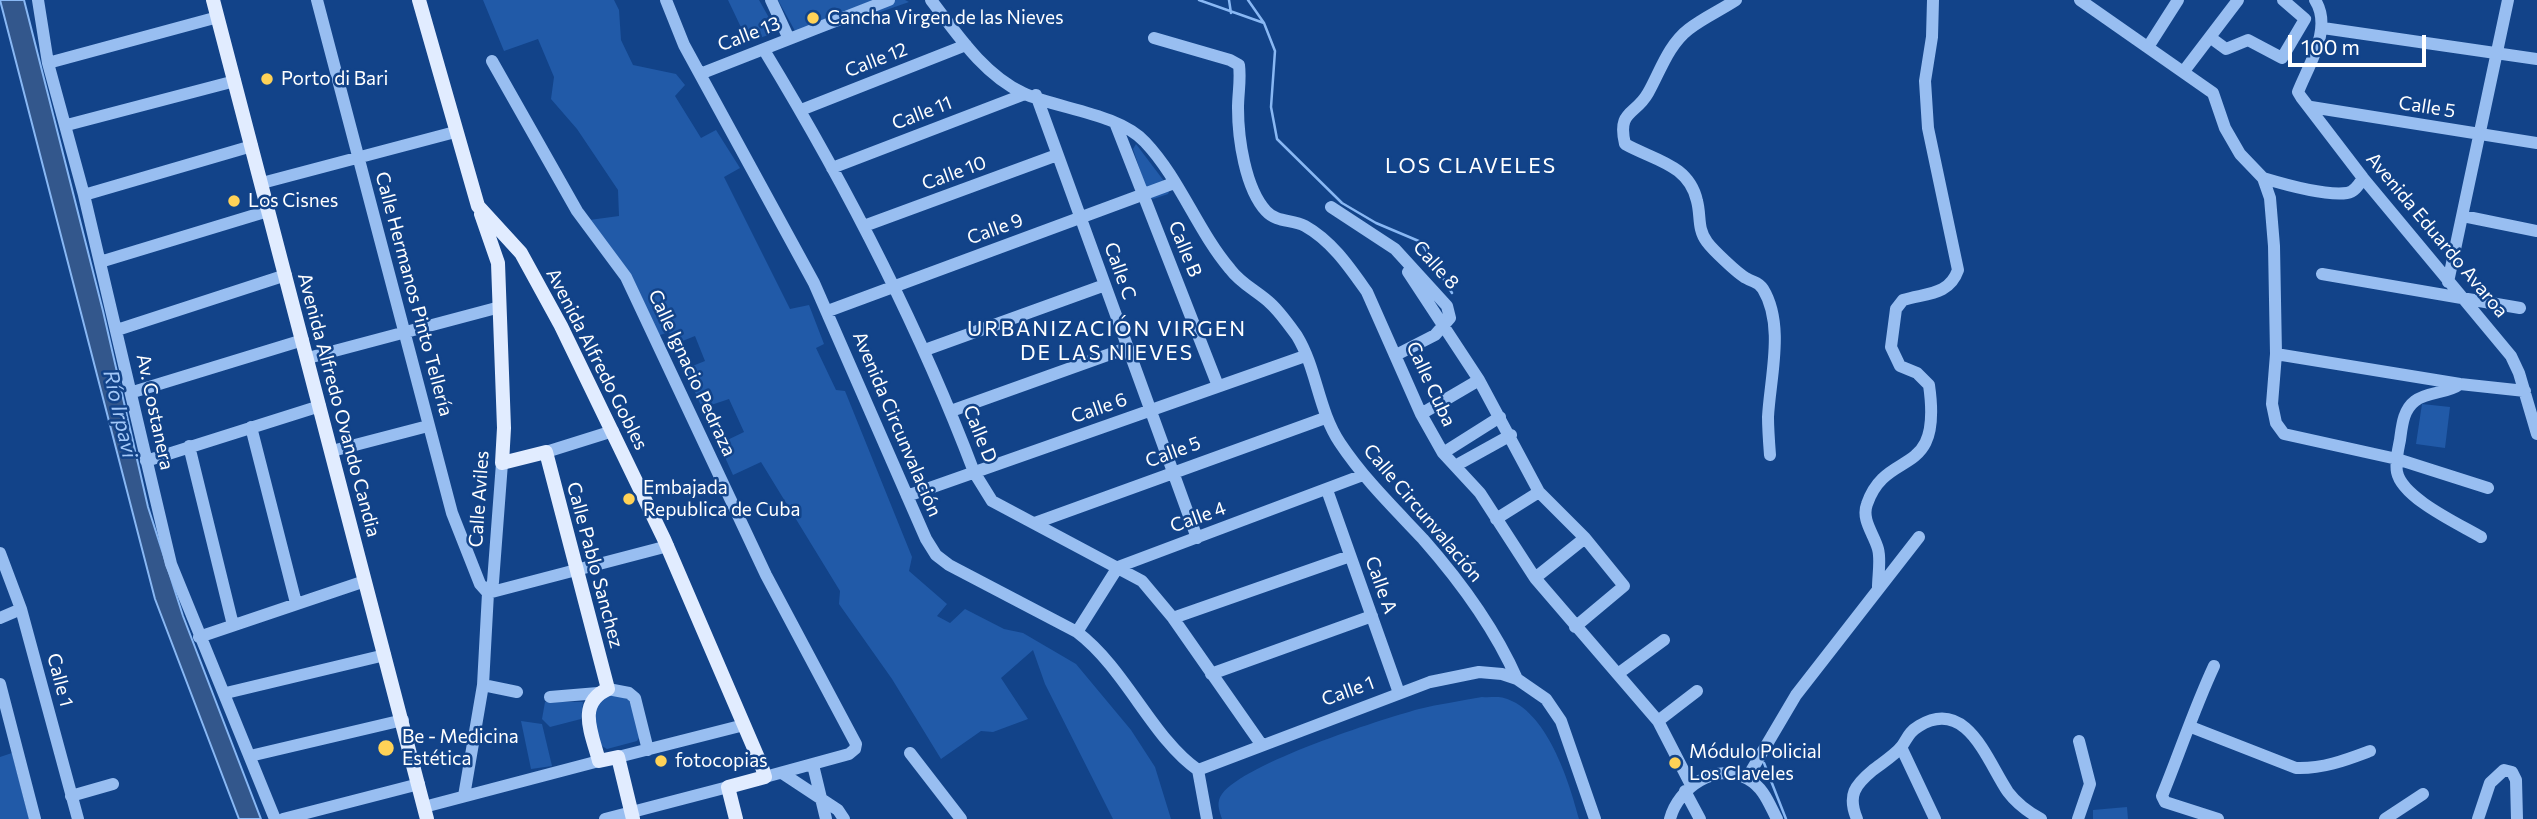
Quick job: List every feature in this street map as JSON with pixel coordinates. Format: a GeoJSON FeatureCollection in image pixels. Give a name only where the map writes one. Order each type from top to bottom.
{"type":"FeatureCollection","features":[{"type":"Feature","properties":{"kind":"main road","name":"Avenida Alfredo Ovando Candia"},"geometry":{"type":"LineString","coordinates":[[213,0],[426,813]]}},
{"type":"Feature","properties":{"kind":"main road","name":"Avenida Alfredo Gobles"},"geometry":{"type":"LineString","coordinates":[[419,0],[478,206],[521,253],[613,431],[668,546],[765,777]]}},
{"type":"Feature","properties":{"kind":"main road","name":"Calle Aviles"},"geometry":{"type":"LineString","coordinates":[[478,206],[498,263],[502,463]]}},
{"type":"Feature","properties":{"kind":"main road"},"geometry":{"type":"LineString","coordinates":[[498,263],[506,252],[521,253]]}},
{"type":"Feature","properties":{"kind":"main road"},"geometry":{"type":"LineString","coordinates":[[502,463],[546,452]]}},
{"type":"Feature","properties":{"kind":"main road","name":"Calle Pablo Sanchez"},"geometry":{"type":"LineString","coordinates":[[546,452],[603,691]]}},
{"type":"Feature","properties":{"kind":"main road"},"geometry":{"type":"LineString","coordinates":[[603,691],[589,704],[587,713],[599,761],[618,757],[632,815]]}},
{"type":"Feature","properties":{"kind":"main road"},"geometry":{"type":"LineString","coordinates":[[736,819],[728,787],[765,777]]}},
{"type":"Feature","properties":{"kind":"street","name":"Av. Costanera"},"geometry":{"type":"LineString","coordinates":[[38,0],[48,63],[67,125],[133,392],[146,461],[171,564],[199,636],[226,693],[275,819]]}},
{"type":"Feature","properties":{"kind":"street","name":"Calle Hermanos Pinto Tellería"},"geometry":{"type":"LineString","coordinates":[[317,0],[452,513],[480,584],[488,593]]}},
{"type":"Feature","properties":{"kind":"street","name":"Avenida Circunvalación"},"geometry":{"type":"LineString","coordinates":[[666,0],[684,45],[828,312],[907,496],[936,555],[949,565],[1077,632],[1096,646],[1176,750],[1198,770]]}},
{"type":"Feature","properties":{"kind":"street"},"geometry":{"type":"LineString","coordinates":[[771,0],[789,39]]}},
{"type":"Feature","properties":{"kind":"street","name":"Calle 13"},"geometry":{"type":"LineString","coordinates":[[700,74],[889,0]]}},
{"type":"Feature","properties":{"kind":"street","name":"Calle Circunvalación"},"geometry":{"type":"LineString","coordinates":[[931,0],[966,45],[996,75],[1030,95],[1126,127],[1143,140],[1231,271],[1270,302],[1298,339],[1325,418],[1363,475],[1425,541],[1472,602],[1517,679]]}},
{"type":"Feature","properties":{"kind":"street"},"geometry":{"type":"LineString","coordinates":[[1736,0],[1688,30],[1675,43],[1657,72],[1647,96],[1628,113],[1621,127],[1625,144],[1671,163],[1684,176],[1695,190],[1699,228],[1707,243],[1746,278],[1758,282],[1765,291],[1773,318],[1773,377],[1768,418],[1770,454]]}},
{"type":"Feature","properties":{"kind":"street"},"geometry":{"type":"LineString","coordinates":[[1878,587],[1879,551],[1867,525],[1866,506],[1875,487],[1892,472],[1914,460],[1927,445],[1930,435],[1929,385],[1917,373],[1900,366],[1891,346],[1896,309],[1903,300],[1943,290],[1954,281],[1958,270],[1928,128],[1925,81],[1933,37],[1933,0]]}},
{"type":"Feature","properties":{"kind":"street"},"geometry":{"type":"LineString","coordinates":[[2080,0],[2206,87],[2216,98],[2225,128],[2240,154],[2263,178],[2270,198],[2274,246],[2276,354],[2272,404],[2276,423],[2284,434],[2397,459],[2488,488]]}},
{"type":"Feature","properties":{"kind":"street"},"geometry":{"type":"LineString","coordinates":[[2148,47],[2178,0]]}},
{"type":"Feature","properties":{"kind":"street"},"geometry":{"type":"LineString","coordinates":[[2186,73],[2215,41],[2238,0]]}},
{"type":"Feature","properties":{"kind":"street"},"geometry":{"type":"LineString","coordinates":[[2215,41],[2226,49],[2248,40],[2282,58],[2305,19],[2283,0]]}},
{"type":"Feature","properties":{"kind":"street"},"geometry":{"type":"LineString","coordinates":[[2311,107],[2298,92],[2323,28],[2315,0]]}},
{"type":"Feature","properties":{"kind":"street"},"geometry":{"type":"LineString","coordinates":[[2448,282],[2508,0]]}},
{"type":"Feature","properties":{"kind":"street"},"geometry":{"type":"LineString","coordinates":[[48,63],[218,18]]}},
{"type":"Feature","properties":{"kind":"street"},"geometry":{"type":"LineString","coordinates":[[2323,28],[2537,59]]}},
{"type":"Feature","properties":{"kind":"street","name":"Calle Cuba"},"geometry":{"type":"LineString","coordinates":[[1154,38],[1239,65],[1241,140],[1253,187],[1264,209],[1274,218],[1303,225],[1340,255],[1367,292],[1421,414],[1443,453],[1480,493],[1535,578],[1658,721],[1700,819]]}},
{"type":"Feature","properties":{"kind":"street","name":"Calle 12"},"geometry":{"type":"LineString","coordinates":[[801,110],[966,45]]}},
{"type":"Feature","properties":{"kind":"street","name":"Calle D"},"geometry":{"type":"LineString","coordinates":[[764,50],[801,110],[896,286],[951,411],[974,472],[992,501],[1142,581],[1173,618],[1261,744]]}},
{"type":"Feature","properties":{"kind":"street","name":"Calle Ignacio Pedraza"},"geometry":{"type":"LineString","coordinates":[[492,61],[577,211],[626,277],[766,575],[856,744],[855,749],[813,765]]}},
{"type":"Feature","properties":{"kind":"street"},"geometry":{"type":"LineString","coordinates":[[67,125],[235,81]]}},
{"type":"Feature","properties":{"kind":"street","name":"Calle C"},"geometry":{"type":"LineString","coordinates":[[1030,95],[1057,155],[1197,538]]}},
{"type":"Feature","properties":{"kind":"street","name":"Calle 11"},"geometry":{"type":"LineString","coordinates":[[832,168],[1030,95]]}},
{"type":"Feature","properties":{"kind":"street","name":"Calle 5"},"geometry":{"type":"LineString","coordinates":[[2311,107],[2537,143]]}},
{"type":"Feature","properties":{"kind":"street","name":"Avenida Eduardo Avaroa"},"geometry":{"type":"LineString","coordinates":[[2311,107],[2363,178],[2511,356],[2525,391],[2537,434]]}},
{"type":"Feature","properties":{"kind":"street","name":"Calle B"},"geometry":{"type":"LineString","coordinates":[[1116,125],[1218,386]]}},
{"type":"Feature","properties":{"kind":"street"},"geometry":{"type":"LineString","coordinates":[[262,183],[455,132]]}},
{"type":"Feature","properties":{"kind":"street"},"geometry":{"type":"LineString","coordinates":[[84,195],[252,146]]}},
{"type":"Feature","properties":{"kind":"street","name":"Calle 10"},"geometry":{"type":"LineString","coordinates":[[864,226],[1057,155]]}},
{"type":"Feature","properties":{"kind":"street"},"geometry":{"type":"LineString","coordinates":[[2263,178],[2309,189],[2347,193],[2356,188],[2363,178]]}},
{"type":"Feature","properties":{"kind":"street","name":"Calle 9"},"geometry":{"type":"LineString","coordinates":[[828,312],[1174,183]]}},
{"type":"Feature","properties":{"kind":"street","name":"Calle 8"},"geometry":{"type":"LineString","coordinates":[[1331,207],[1346,220],[1395,248],[1416,268],[1447,306],[1450,318],[1444,327]]}},
{"type":"Feature","properties":{"kind":"street"},"geometry":{"type":"LineString","coordinates":[[100,262],[268,211]]}},
{"type":"Feature","properties":{"kind":"street"},"geometry":{"type":"LineString","coordinates":[[2463,216],[2537,231]]}},
{"type":"Feature","properties":{"kind":"street"},"geometry":{"type":"LineString","coordinates":[[1408,272],[1479,380],[1511,435],[1539,492],[1586,538],[1624,586],[1575,627]]}},
{"type":"Feature","properties":{"kind":"street"},"geometry":{"type":"LineString","coordinates":[[2322,274],[2519,308]]}},
{"type":"Feature","properties":{"kind":"street"},"geometry":{"type":"LineString","coordinates":[[117,330],[286,275]]}},
{"type":"Feature","properties":{"kind":"street"},"geometry":{"type":"LineString","coordinates":[[925,350],[1104,285]]}},
{"type":"Feature","properties":{"kind":"street"},"geometry":{"type":"LineString","coordinates":[[307,358],[500,307]]}},
{"type":"Feature","properties":{"kind":"street"},"geometry":{"type":"LineString","coordinates":[[1396,355],[1436,335],[1444,327]]}},
{"type":"Feature","properties":{"kind":"street"},"geometry":{"type":"LineString","coordinates":[[133,392],[303,340]]}},
{"type":"Feature","properties":{"kind":"street"},"geometry":{"type":"LineString","coordinates":[[951,411],[1128,348]]}},
{"type":"Feature","properties":{"kind":"street"},"geometry":{"type":"LineString","coordinates":[[2276,354],[2460,384],[2525,391]]}},
{"type":"Feature","properties":{"kind":"street","name":"Calle 6"},"geometry":{"type":"LineString","coordinates":[[907,496],[1305,356]]}},
{"type":"Feature","properties":{"kind":"street"},"geometry":{"type":"LineString","coordinates":[[1421,414],[1479,380]]}},
{"type":"Feature","properties":{"kind":"street"},"geometry":{"type":"LineString","coordinates":[[2460,384],[2452,390],[2421,398],[2410,406],[2402,425],[2397,471],[2406,489],[2481,537]]}},
{"type":"Feature","properties":{"kind":"street"},"geometry":{"type":"LineString","coordinates":[[146,461],[320,407]]}},
{"type":"Feature","properties":{"kind":"street"},"geometry":{"type":"LineString","coordinates":[[1443,453],[1500,417]]}},
{"type":"Feature","properties":{"kind":"street","name":"Calle 5"},"geometry":{"type":"LineString","coordinates":[[1035,523],[1325,418]]}},
{"type":"Feature","properties":{"kind":"street"},"geometry":{"type":"LineString","coordinates":[[332,451],[428,426]]}},
{"type":"Feature","properties":{"kind":"street"},"geometry":{"type":"LineString","coordinates":[[251,427],[296,603]]}},
{"type":"Feature","properties":{"kind":"street"},"geometry":{"type":"LineString","coordinates":[[546,452],[613,431]]}},
{"type":"Feature","properties":{"kind":"street"},"geometry":{"type":"LineString","coordinates":[[1455,466],[1511,435]]}},
{"type":"Feature","properties":{"kind":"street"},"geometry":{"type":"LineString","coordinates":[[189,446],[233,625]]}},
{"type":"Feature","properties":{"kind":"street","name":"Calle Aviles"},"geometry":{"type":"LineString","coordinates":[[464,796],[483,685],[488,593],[493,582],[502,463]]}},
{"type":"Feature","properties":{"kind":"street","name":"Calle 4"},"geometry":{"type":"LineString","coordinates":[[1118,567],[1363,475]]}},
{"type":"Feature","properties":{"kind":"street","name":"Calle A"},"geometry":{"type":"LineString","coordinates":[[1327,490],[1399,693]]}},
{"type":"Feature","properties":{"kind":"street"},"geometry":{"type":"LineString","coordinates":[[1496,519],[1539,492]]}},
{"type":"Feature","properties":{"kind":"street"},"geometry":{"type":"LineString","coordinates":[[1747,778],[1796,695],[1853,626],[1878,587],[1919,537]]}},
{"type":"Feature","properties":{"kind":"street"},"geometry":{"type":"LineString","coordinates":[[1535,578],[1586,538]]}},
{"type":"Feature","properties":{"kind":"street"},"geometry":{"type":"LineString","coordinates":[[488,593],[668,546]]}},
{"type":"Feature","properties":{"kind":"street","name":"Calle 1"},"geometry":{"type":"LineString","coordinates":[[0,553],[20,609],[78,819]]}},
{"type":"Feature","properties":{"kind":"street"},"geometry":{"type":"LineString","coordinates":[[1173,618],[1350,556]]}},
{"type":"Feature","properties":{"kind":"street"},"geometry":{"type":"LineString","coordinates":[[471,562],[484,565],[494,557]]}},
{"type":"Feature","properties":{"kind":"street"},"geometry":{"type":"LineString","coordinates":[[1077,632],[1118,567]]}},
{"type":"Feature","properties":{"kind":"street"},"geometry":{"type":"LineString","coordinates":[[199,636],[365,581]]}},
{"type":"Feature","properties":{"kind":"street"},"geometry":{"type":"LineString","coordinates":[[0,618],[20,609]]}},
{"type":"Feature","properties":{"kind":"street"},"geometry":{"type":"LineString","coordinates":[[1211,674],[1371,617]]}},
{"type":"Feature","properties":{"kind":"street"},"geometry":{"type":"LineString","coordinates":[[1619,673],[1664,640]]}},
{"type":"Feature","properties":{"kind":"street"},"geometry":{"type":"LineString","coordinates":[[226,693],[385,655]]}},
{"type":"Feature","properties":{"kind":"street"},"geometry":{"type":"LineString","coordinates":[[2214,666],[2192,712],[2191,727],[2162,796],[2165,802],[2218,819]]}},
{"type":"Feature","properties":{"kind":"street","name":"Calle 1"},"geometry":{"type":"LineString","coordinates":[[1198,770],[1430,682],[1479,672],[1517,679]]}},
{"type":"Feature","properties":{"kind":"street"},"geometry":{"type":"LineString","coordinates":[[1517,679],[1546,699],[1561,721],[1595,819]]}},
{"type":"Feature","properties":{"kind":"street"},"geometry":{"type":"LineString","coordinates":[[483,685],[517,692]]}},
{"type":"Feature","properties":{"kind":"street"},"geometry":{"type":"LineString","coordinates":[[1,690],[35,819]]}},
{"type":"Feature","properties":{"kind":"street"},"geometry":{"type":"LineString","coordinates":[[550,698],[603,691],[629,693],[635,698],[648,750]]}},
{"type":"Feature","properties":{"kind":"street"},"geometry":{"type":"LineString","coordinates":[[1658,721],[1697,691]]}},
{"type":"Feature","properties":{"kind":"street"},"geometry":{"type":"LineString","coordinates":[[1857,819],[1851,805],[1856,784],[1901,747],[1909,733],[1921,724],[1949,719],[1963,724],[1997,769],[2019,805],[2041,819]]}},
{"type":"Feature","properties":{"kind":"street"},"geometry":{"type":"LineString","coordinates":[[250,756],[402,720]]}},
{"type":"Feature","properties":{"kind":"street"},"geometry":{"type":"LineString","coordinates":[[618,757],[744,725]]}},
{"type":"Feature","properties":{"kind":"street"},"geometry":{"type":"LineString","coordinates":[[2191,727],[2296,768],[2310,769],[2339,763],[2370,751]]}},
{"type":"Feature","properties":{"kind":"street"},"geometry":{"type":"LineString","coordinates":[[2078,819],[2090,784],[2079,741]]}},
{"type":"Feature","properties":{"kind":"street"},"geometry":{"type":"LineString","coordinates":[[1901,747],[1935,819]]}},
{"type":"Feature","properties":{"kind":"street"},"geometry":{"type":"LineString","coordinates":[[910,753],[961,819]]}},
{"type":"Feature","properties":{"kind":"street"},"geometry":{"type":"LineString","coordinates":[[426,813],[464,796],[599,761]]}},
{"type":"Feature","properties":{"kind":"street"},"geometry":{"type":"LineString","coordinates":[[765,777],[813,765],[826,819]]}},
{"type":"Feature","properties":{"kind":"street"},"geometry":{"type":"LineString","coordinates":[[1198,770],[1207,819]]}},
{"type":"Feature","properties":{"kind":"street"},"geometry":{"type":"LineString","coordinates":[[2478,819],[2490,783],[2504,770],[2512,772],[2516,780],[2517,819]]}},
{"type":"Feature","properties":{"kind":"street"},"geometry":{"type":"LineString","coordinates":[[782,773],[838,810],[844,819]]}},
{"type":"Feature","properties":{"kind":"street"},"geometry":{"type":"LineString","coordinates":[[1670,819],[1676,802],[1688,788],[1721,775],[1747,778],[1763,790],[1777,819]]}},
{"type":"Feature","properties":{"kind":"street"},"geometry":{"type":"LineString","coordinates":[[71,796],[113,784]]}},
{"type":"Feature","properties":{"kind":"street"},"geometry":{"type":"LineString","coordinates":[[283,819],[419,784]]}},
{"type":"Feature","properties":{"kind":"street"},"geometry":{"type":"LineString","coordinates":[[605,819],[632,815],[728,787]]}},
{"type":"Feature","properties":{"kind":"street"},"geometry":{"type":"LineString","coordinates":[[2385,819],[2423,794]]}},
{"type":"Feature","properties":{"kind":"shaded area"},"geometry":{"type":"Polygon","coordinates":[[[483,0],[614,0],[619,10],[621,40],[633,65],[676,74],[685,85],[675,96],[701,138],[716,130],[740,168],[724,177],[790,309],[809,305],[824,344],[816,348],[836,390],[845,391],[912,557],[909,571],[947,604],[937,616],[950,623],[965,609],[1004,629],[1023,633],[1076,664],[1131,730],[1155,767],[1171,819],[1113,819],[1045,684],[1033,650],[1001,678],[1028,719],[993,732],[981,731],[941,759],[892,679],[839,604],[840,591],[761,462],[733,475],[719,444],[744,432],[729,399],[702,408],[685,369],[705,361],[695,336],[675,344],[669,332],[657,336],[627,271],[582,221],[619,216],[618,190],[577,129],[551,99],[554,77],[538,39],[504,51],[483,0]]]}},
{"type":"Feature","properties":{"kind":"shaded area"},"geometry":{"type":"Polygon","coordinates":[[[728,0],[759,0],[777,32],[748,42],[728,0]]]}},
{"type":"Feature","properties":{"kind":"shaded area","name":"Cancha Virgen de las Nieves"},"geometry":{"type":"Polygon","coordinates":[[[778,0],[905,0],[909,2],[800,40],[778,0]]]}},
{"type":"Feature","properties":{"kind":"shaded area"},"geometry":{"type":"Polygon","coordinates":[[[1136,144],[1170,189],[1168,194],[1153,199],[1149,197],[1133,149],[1136,144]]]}},
{"type":"Feature","properties":{"kind":"shaded area"},"geometry":{"type":"Polygon","coordinates":[[[2422,404],[2450,407],[2445,448],[2416,444],[2422,404]]]}},
{"type":"Feature","properties":{"kind":"shaded area"},"geometry":{"type":"Polygon","coordinates":[[[614,694],[629,700],[641,735],[637,741],[607,749],[600,745],[592,710],[602,697],[614,694]]]}},
{"type":"Feature","properties":{"kind":"shaded area"},"geometry":{"type":"Polygon","coordinates":[[[1482,697],[1504,698],[1519,705],[1544,732],[1562,767],[1579,819],[1222,819],[1219,803],[1222,794],[1235,782],[1284,756],[1400,715],[1482,697]]]}},
{"type":"Feature","properties":{"kind":"shaded area"},"geometry":{"type":"Polygon","coordinates":[[[545,702],[583,702],[581,719],[550,727],[542,719],[545,702]]]}},
{"type":"Feature","properties":{"kind":"shaded area"},"geometry":{"type":"Polygon","coordinates":[[[521,721],[542,724],[552,766],[531,769],[521,721]]]}},
{"type":"Feature","properties":{"kind":"shaded area"},"geometry":{"type":"Polygon","coordinates":[[[12,753],[29,819],[0,819],[0,757],[12,753]]]}},
{"type":"Feature","properties":{"kind":"shaded area"},"geometry":{"type":"Polygon","coordinates":[[[2127,807],[2128,819],[2093,819],[2093,810],[2127,807]]]}},
{"type":"Feature","properties":{"kind":"water","name":"Río Irpavi"},"geometry":{"type":"Polygon","coordinates":[[[0,0],[24,0],[103,311],[148,507],[183,616],[261,819],[239,819],[155,599],[0,0]]]}},
{"type":"Feature","properties":{"kind":"waterway"},"geometry":{"type":"LineString","coordinates":[[1199,0],[1264,23],[1275,51],[1271,107],[1277,139],[1342,203],[1376,223],[1421,242],[1452,293]]}},
{"type":"Feature","properties":{"kind":"waterway"},"geometry":{"type":"LineString","coordinates":[[1229,0],[1231,13]]}},
{"type":"Feature","properties":{"kind":"waterway"},"geometry":{"type":"LineString","coordinates":[[1248,0],[1264,23]]}},
{"type":"Feature","properties":{"kind":"waterway"},"geometry":{"type":"LineString","coordinates":[[1764,763],[1786,819]]}},
{"type":"Feature","properties":{"kind":"place","name":"Cancha Virgen de las Nieves"},"geometry":{"type":"Point","coordinates":[813,18]}},
{"type":"Feature","properties":{"kind":"place","name":"Porto di Bari"},"geometry":{"type":"Point","coordinates":[267,79]}},
{"type":"Feature","properties":{"kind":"place","name":"Los Cisnes"},"geometry":{"type":"Point","coordinates":[234,201]}},
{"type":"Feature","properties":{"kind":"place","name":"Embajada Republica de Cuba"},"geometry":{"type":"Point","coordinates":[629,499]}},
{"type":"Feature","properties":{"kind":"place","name":"Be - Medicina Estética"},"geometry":{"type":"Point","coordinates":[386,748]}},
{"type":"Feature","properties":{"kind":"place","name":"fotocopias"},"geometry":{"type":"Point","coordinates":[661,761]}},
{"type":"Feature","properties":{"kind":"place","name":"Módulo Policial Los Claveles"},"geometry":{"type":"Point","coordinates":[1675,763]}},
{"type":"Feature","properties":{"kind":"district","name":"LOS CLAVELES"},"geometry":{"type":"Point","coordinates":[1471,166]}},
{"type":"Feature","properties":{"kind":"district","name":"URBANIZACIÓN VIRGEN DE LAS NIEVES"},"geometry":{"type":"Point","coordinates":[1107,341]}}]}
